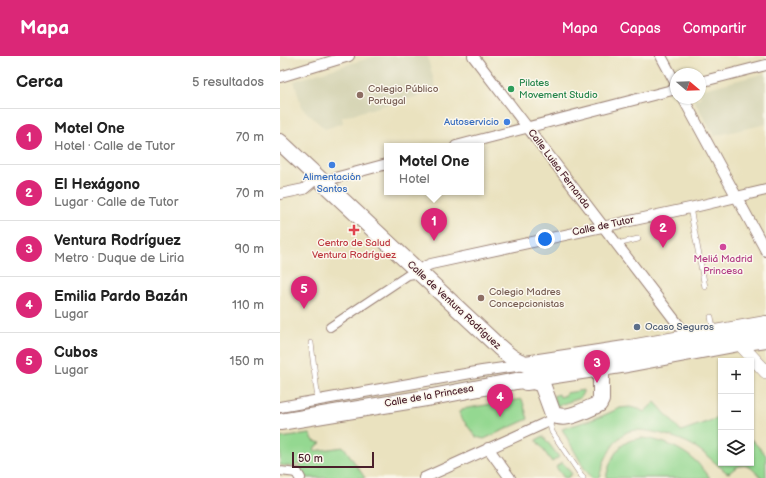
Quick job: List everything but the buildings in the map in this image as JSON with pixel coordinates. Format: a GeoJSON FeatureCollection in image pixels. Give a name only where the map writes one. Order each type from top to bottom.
{"type":"FeatureCollection","features":[{"type":"Feature","properties":{"kind":"main road","name":"Calle de Ventura Rodríguez"},"geometry":{"type":"LineString","coordinates":[[280,142],[508,355],[526,364]]}},
{"type":"Feature","properties":{"kind":"main road","name":"Calle de la Princesa"},"geometry":{"type":"LineString","coordinates":[[280,422],[432,397],[516,381],[691,337],[766,324]]}},
{"type":"Feature","properties":{"kind":"main road","name":"Calle de la Princesa"},"geometry":{"type":"LineString","coordinates":[[526,364],[665,357],[766,339]]}},
{"type":"Feature","properties":{"kind":"main road"},"geometry":{"type":"LineString","coordinates":[[516,381],[534,381],[542,384],[551,417],[568,416],[599,404],[602,396],[597,361]]}},
{"type":"Feature","properties":{"kind":"street"},"geometry":{"type":"LineString","coordinates":[[280,77],[349,56]]}},
{"type":"Feature","properties":{"kind":"street","name":"Calle Luisa Fernanda"},"geometry":{"type":"LineString","coordinates":[[473,56],[677,323],[685,333],[691,337]]}},
{"type":"Feature","properties":{"kind":"street"},"geometry":{"type":"LineString","coordinates":[[661,56],[670,73]]}},
{"type":"Feature","properties":{"kind":"street"},"geometry":{"type":"LineString","coordinates":[[706,80],[766,64]]}},
{"type":"Feature","properties":{"kind":"street"},"geometry":{"type":"LineString","coordinates":[[467,143],[670,91]]}},
{"type":"Feature","properties":{"kind":"street"},"geometry":{"type":"LineString","coordinates":[[687,104],[766,251]]}},
{"type":"Feature","properties":{"kind":"street"},"geometry":{"type":"LineString","coordinates":[[280,194],[304,189],[324,182],[328,184],[331,179],[384,165]]}},
{"type":"Feature","properties":{"kind":"street","name":"Calle de Tutor"},"geometry":{"type":"LineString","coordinates":[[420,273],[426,266],[432,264],[766,190]]}},
{"type":"Feature","properties":{"kind":"street"},"geometry":{"type":"LineString","coordinates":[[330,327],[408,275],[420,273]]}},
{"type":"Feature","properties":{"kind":"street"},"geometry":{"type":"LineString","coordinates":[[740,343],[766,372]]}},
{"type":"Feature","properties":{"kind":"street","name":"Calle de la Princesa"},"geometry":{"type":"LineString","coordinates":[[280,407],[526,364]]}},
{"type":"Feature","properties":{"kind":"street"},"geometry":{"type":"LineString","coordinates":[[424,478],[551,417]]}},
{"type":"Feature","properties":{"kind":"street"},"geometry":{"type":"LineString","coordinates":[[488,448],[510,478]]}},
{"type":"Feature","properties":{"kind":"street"},"geometry":{"type":"LineString","coordinates":[[280,471],[299,475]]}},
{"type":"Feature","properties":{"kind":"lane"},"geometry":{"type":"LineString","coordinates":[[690,208],[705,287]]}},
{"type":"Feature","properties":{"kind":"lane"},"geometry":{"type":"LineString","coordinates":[[616,244],[638,239]]}},
{"type":"Feature","properties":{"kind":"lane"},"geometry":{"type":"LineString","coordinates":[[711,317],[714,333]]}},
{"type":"Feature","properties":{"kind":"lane"},"geometry":{"type":"LineString","coordinates":[[311,343],[318,400]]}},
{"type":"Feature","properties":{"kind":"lane"},"geometry":{"type":"LineString","coordinates":[[551,417],[552,432],[583,478]]}},
{"type":"Feature","properties":{"kind":"shaded area","name":"Colegio Público Portugal"},"geometry":{"type":"Polygon","coordinates":[[[376,56],[427,56],[437,91],[342,117],[343,123],[325,129],[302,108],[294,81],[376,56]]]}},
{"type":"Feature","properties":{"kind":"shaded area"},"geometry":{"type":"Polygon","coordinates":[[[766,73],[766,124],[714,136],[696,104],[706,104],[706,88],[766,73]]]}},
{"type":"Feature","properties":{"kind":"green space"},"geometry":{"type":"Polygon","coordinates":[[[584,390],[580,398],[557,406],[553,396],[559,394],[560,397],[566,395],[566,393],[584,390]]]}},
{"type":"Feature","properties":{"kind":"green space"},"geometry":{"type":"Polygon","coordinates":[[[522,399],[528,419],[484,439],[476,437],[460,416],[462,409],[522,399]]]}},
{"type":"Feature","properties":{"kind":"green space"},"geometry":{"type":"Polygon","coordinates":[[[655,402],[681,431],[718,418],[718,465],[701,451],[686,442],[671,436],[636,430],[630,431],[619,438],[606,458],[599,478],[592,478],[584,468],[562,429],[600,417],[620,408],[630,407],[644,412],[655,402]]]}},
{"type":"Feature","properties":{"kind":"green space"},"geometry":{"type":"Polygon","coordinates":[[[310,434],[314,441],[321,443],[315,447],[314,451],[344,447],[365,478],[299,478],[295,472],[303,461],[294,467],[280,465],[280,438],[310,434]]]}},
{"type":"Feature","properties":{"kind":"green space"},"geometry":{"type":"Polygon","coordinates":[[[543,436],[559,457],[552,462],[536,440],[543,436]]]}},
{"type":"Feature","properties":{"kind":"green space"},"geometry":{"type":"Polygon","coordinates":[[[642,438],[662,442],[680,450],[697,462],[710,478],[606,478],[613,456],[620,447],[631,440],[642,438]]]}},
{"type":"Feature","properties":{"kind":"green space"},"geometry":{"type":"Polygon","coordinates":[[[754,442],[766,455],[766,478],[761,478],[750,467],[746,466],[754,466],[754,442]]]}},
{"type":"Feature","properties":{"kind":"green space"},"geometry":{"type":"Polygon","coordinates":[[[562,462],[572,474],[567,478],[564,478],[556,467],[562,462]]]}},
{"type":"Feature","properties":{"kind":"green space"},"geometry":{"type":"Polygon","coordinates":[[[719,466],[738,466],[729,473],[719,466]]]}},
{"type":"Feature","properties":{"kind":"place","name":"Pilates Movement Studio"},"geometry":{"type":"Point","coordinates":[511,89]}},
{"type":"Feature","properties":{"kind":"place","name":"Colegio Público Portugal"},"geometry":{"type":"Point","coordinates":[360,95]}},
{"type":"Feature","properties":{"kind":"place","name":"Autoservicio"},"geometry":{"type":"Point","coordinates":[507,122]}},
{"type":"Feature","properties":{"kind":"place","name":"Alimentación Santos"},"geometry":{"type":"Point","coordinates":[332,165]}},
{"type":"Feature","properties":{"kind":"place","name":"Centro de Salud Ventura Rodríguez"},"geometry":{"type":"Point","coordinates":[354,230]}},
{"type":"Feature","properties":{"kind":"place","name":"Motel One"},"geometry":{"type":"Point","coordinates":[434,241]}},
{"type":"Feature","properties":{"kind":"place","name":"Meliá Madrid Princesa"},"geometry":{"type":"Point","coordinates":[723,247]}},
{"type":"Feature","properties":{"kind":"place","name":"El Hexágono"},"geometry":{"type":"Point","coordinates":[663,248]}},
{"type":"Feature","properties":{"kind":"place","name":"Colegio Madres Concepcionistas"},"geometry":{"type":"Point","coordinates":[481,298]}},
{"type":"Feature","properties":{"kind":"place","name":"Cubos"},"geometry":{"type":"Point","coordinates":[304,309]}},
{"type":"Feature","properties":{"kind":"place","name":"Ocaso Seguros"},"geometry":{"type":"Point","coordinates":[637,327]}},
{"type":"Feature","properties":{"kind":"place","name":"Ventura Rodríguez"},"geometry":{"type":"Point","coordinates":[597,383]}},
{"type":"Feature","properties":{"kind":"place","name":"Emilia Pardo Bazán"},"geometry":{"type":"Point","coordinates":[500,417]}}]}
